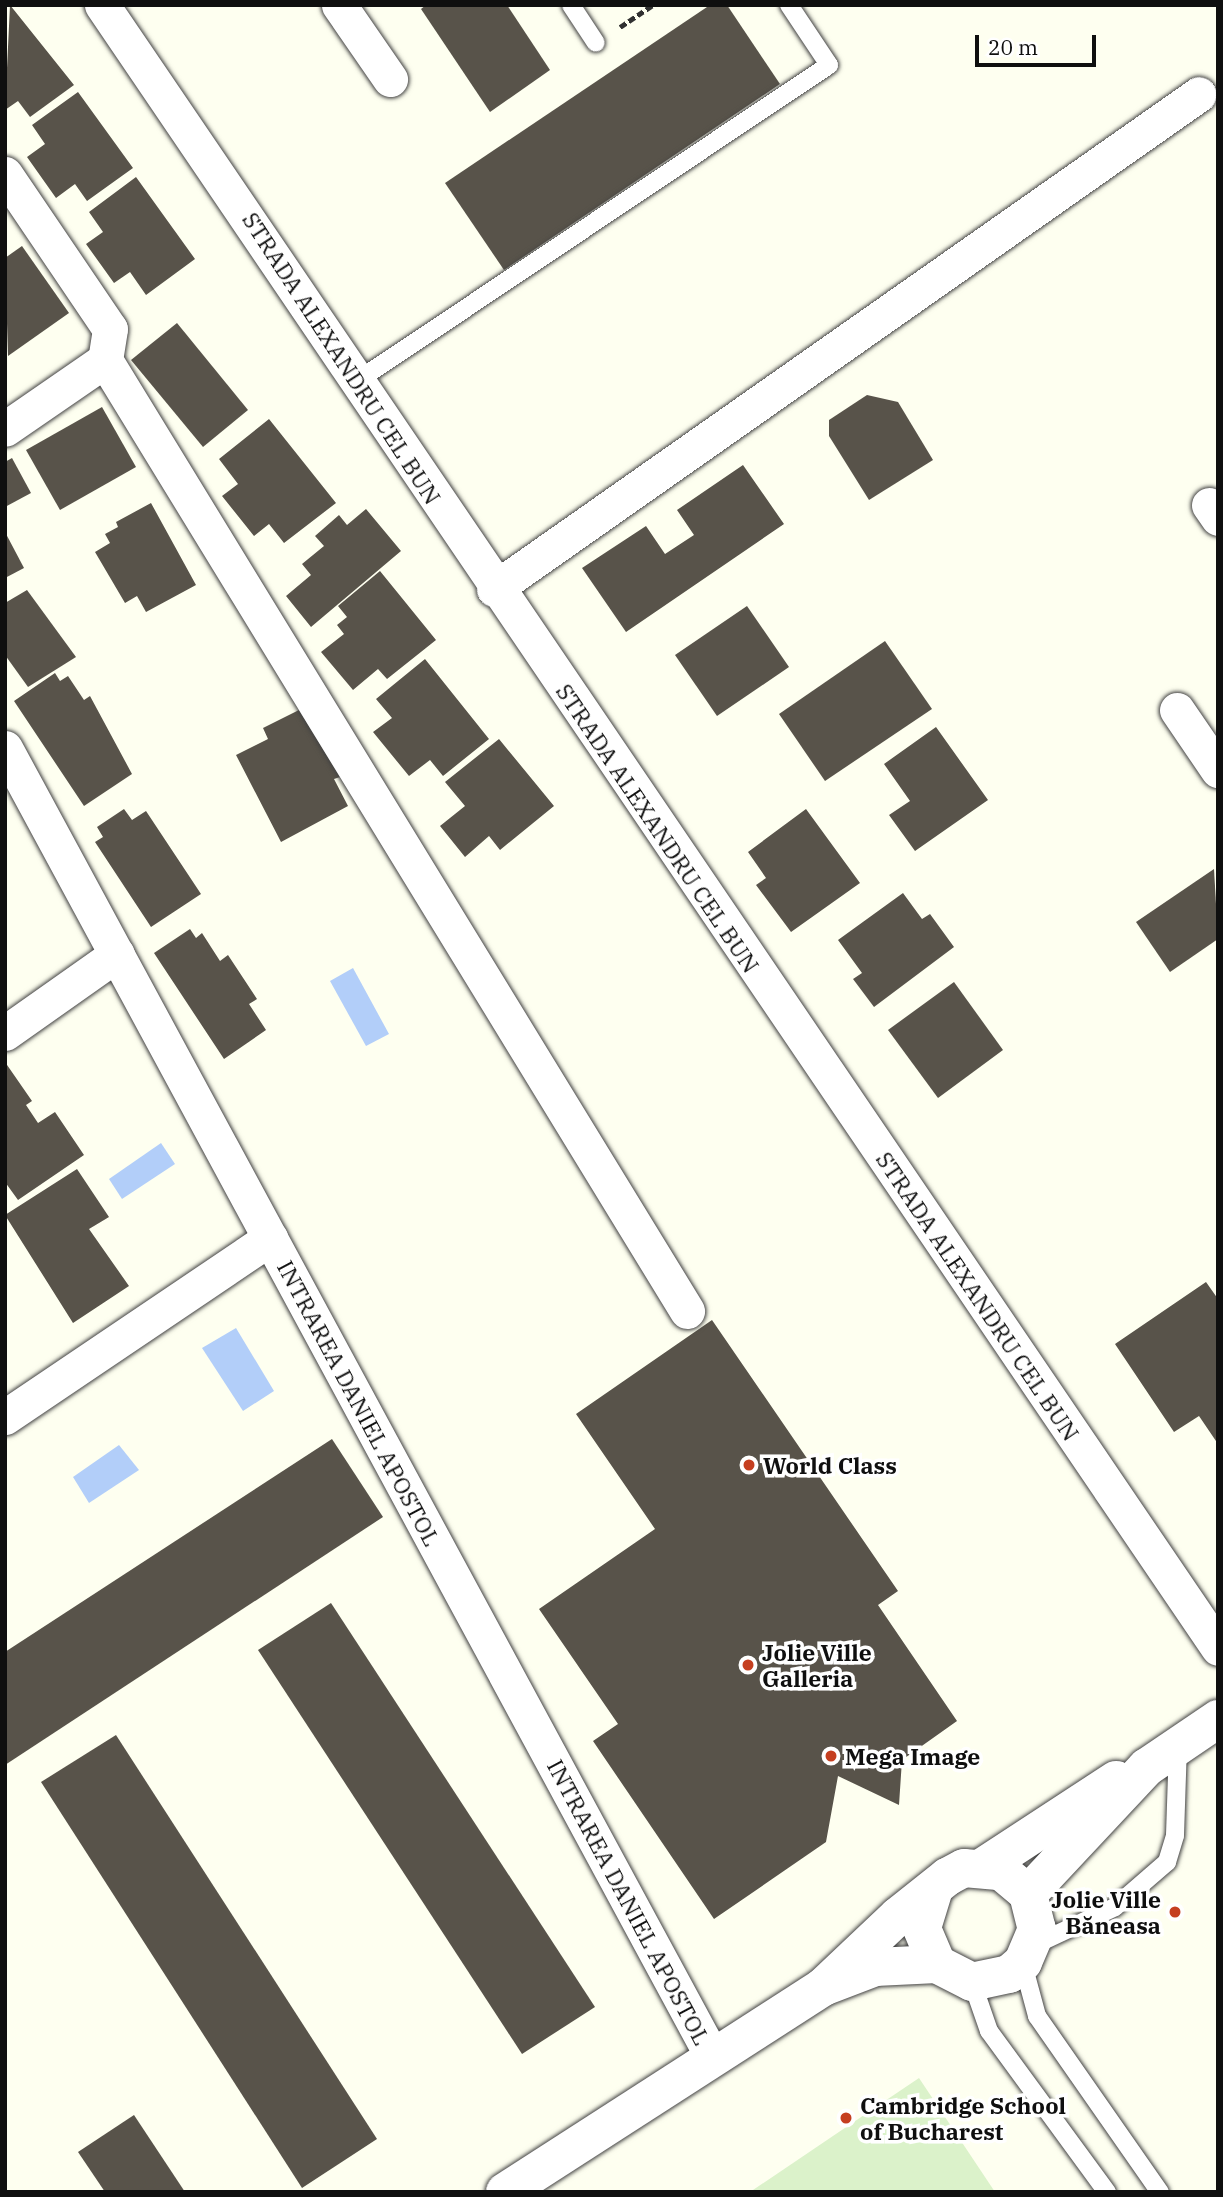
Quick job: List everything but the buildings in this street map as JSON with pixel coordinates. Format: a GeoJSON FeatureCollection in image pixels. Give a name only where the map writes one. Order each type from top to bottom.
{"type":"FeatureCollection","features":[{"type":"Feature","properties":{"kind":"street","name":"STRADA ALEXANDRU CEL BUN"},"geometry":{"type":"LineString","coordinates":[[102,5],[357,381],[494,589],[1218,1648]]}},
{"type":"Feature","properties":{"kind":"street"},"geometry":{"type":"LineString","coordinates":[[339,5],[390,79]]}},
{"type":"Feature","properties":{"kind":"street"},"geometry":{"type":"LineString","coordinates":[[494,589],[1199,94]]}},
{"type":"Feature","properties":{"kind":"street"},"geometry":{"type":"LineString","coordinates":[[5,174],[110,330],[105,360],[687,1311]]}},
{"type":"Feature","properties":{"kind":"street"},"geometry":{"type":"LineString","coordinates":[[5,429],[105,360]]}},
{"type":"Feature","properties":{"kind":"street"},"geometry":{"type":"LineString","coordinates":[[1177,710],[1218,770]]}},
{"type":"Feature","properties":{"kind":"street","name":"INTRAREA DANIEL APOSTOL"},"geometry":{"type":"LineString","coordinates":[[5,748],[713,2058]]}},
{"type":"Feature","properties":{"kind":"street"},"geometry":{"type":"LineString","coordinates":[[5,1033],[117,954]]}},
{"type":"Feature","properties":{"kind":"street"},"geometry":{"type":"LineString","coordinates":[[5,1417],[270,1238]]}},
{"type":"Feature","properties":{"kind":"street"},"geometry":{"type":"LineString","coordinates":[[505,2192],[823,1987],[947,1877],[983,1867],[1093,1793],[1162,1756],[1218,1719]]}},
{"type":"Feature","properties":{"kind":"street"},"geometry":{"type":"LineString","coordinates":[[1028,1894],[1162,1756]]}},
{"type":"Feature","properties":{"kind":"street"},"geometry":{"type":"LineString","coordinates":[[823,1987],[875,1967],[937,1964],[972,1982],[1001,1977],[1028,1954],[1037,1929],[1028,1894],[1016,1880],[983,1867]]}},
{"type":"Feature","properties":{"kind":"street"},"geometry":{"type":"LineString","coordinates":[[933,1891],[922,1928],[937,1964]]}},
{"type":"Feature","properties":{"kind":"lane"},"geometry":{"type":"LineString","coordinates":[[571,5],[596,43]]}},
{"type":"Feature","properties":{"kind":"lane"},"geometry":{"type":"LineString","coordinates":[[357,381],[829,65],[789,5]]}},
{"type":"Feature","properties":{"kind":"lane"},"geometry":{"type":"LineString","coordinates":[[1160,2192],[1037,2016],[1028,1954],[1104,1913],[1167,1862],[1175,1835],[1162,1756]]}},
{"type":"Feature","properties":{"kind":"lane"},"geometry":{"type":"LineString","coordinates":[[972,1982],[989,2031],[1107,2192]]}},
{"type":"Feature","properties":{"kind":"path"},"geometry":{"type":"LineString","coordinates":[[596,43],[653,5]]}},
{"type":"Feature","properties":{"kind":"green space"},"geometry":{"type":"Polygon","coordinates":[[[919,2078],[995,2192],[750,2192],[830,2138],[919,2078]]]}},
{"type":"Feature","properties":{"kind":"water"},"geometry":{"type":"Polygon","coordinates":[[[353,968],[389,1034],[366,1046],[330,981],[353,968]]]}},
{"type":"Feature","properties":{"kind":"water"},"geometry":{"type":"Polygon","coordinates":[[[161,1143],[175,1164],[122,1199],[109,1179],[161,1143]]]}},
{"type":"Feature","properties":{"kind":"water"},"geometry":{"type":"Polygon","coordinates":[[[236,1328],[274,1391],[243,1411],[202,1348],[236,1328]]]}},
{"type":"Feature","properties":{"kind":"water"},"geometry":{"type":"Polygon","coordinates":[[[119,1445],[139,1470],[89,1503],[73,1477],[119,1445]]]}},
{"type":"Feature","properties":{"kind":"place","name":"World Class"},"geometry":{"type":"Point","coordinates":[749,1465]}},
{"type":"Feature","properties":{"kind":"place","name":"Jolie Ville Galleria"},"geometry":{"type":"Point","coordinates":[748,1665]}},
{"type":"Feature","properties":{"kind":"place","name":"Mega Image"},"geometry":{"type":"Point","coordinates":[831,1756]}},
{"type":"Feature","properties":{"kind":"place","name":"Jolie Ville Băneasa"},"geometry":{"type":"Point","coordinates":[1175,1912]}},
{"type":"Feature","properties":{"kind":"place","name":"Cambridge School of Bucharest"},"geometry":{"type":"Point","coordinates":[846,2118]}}]}
